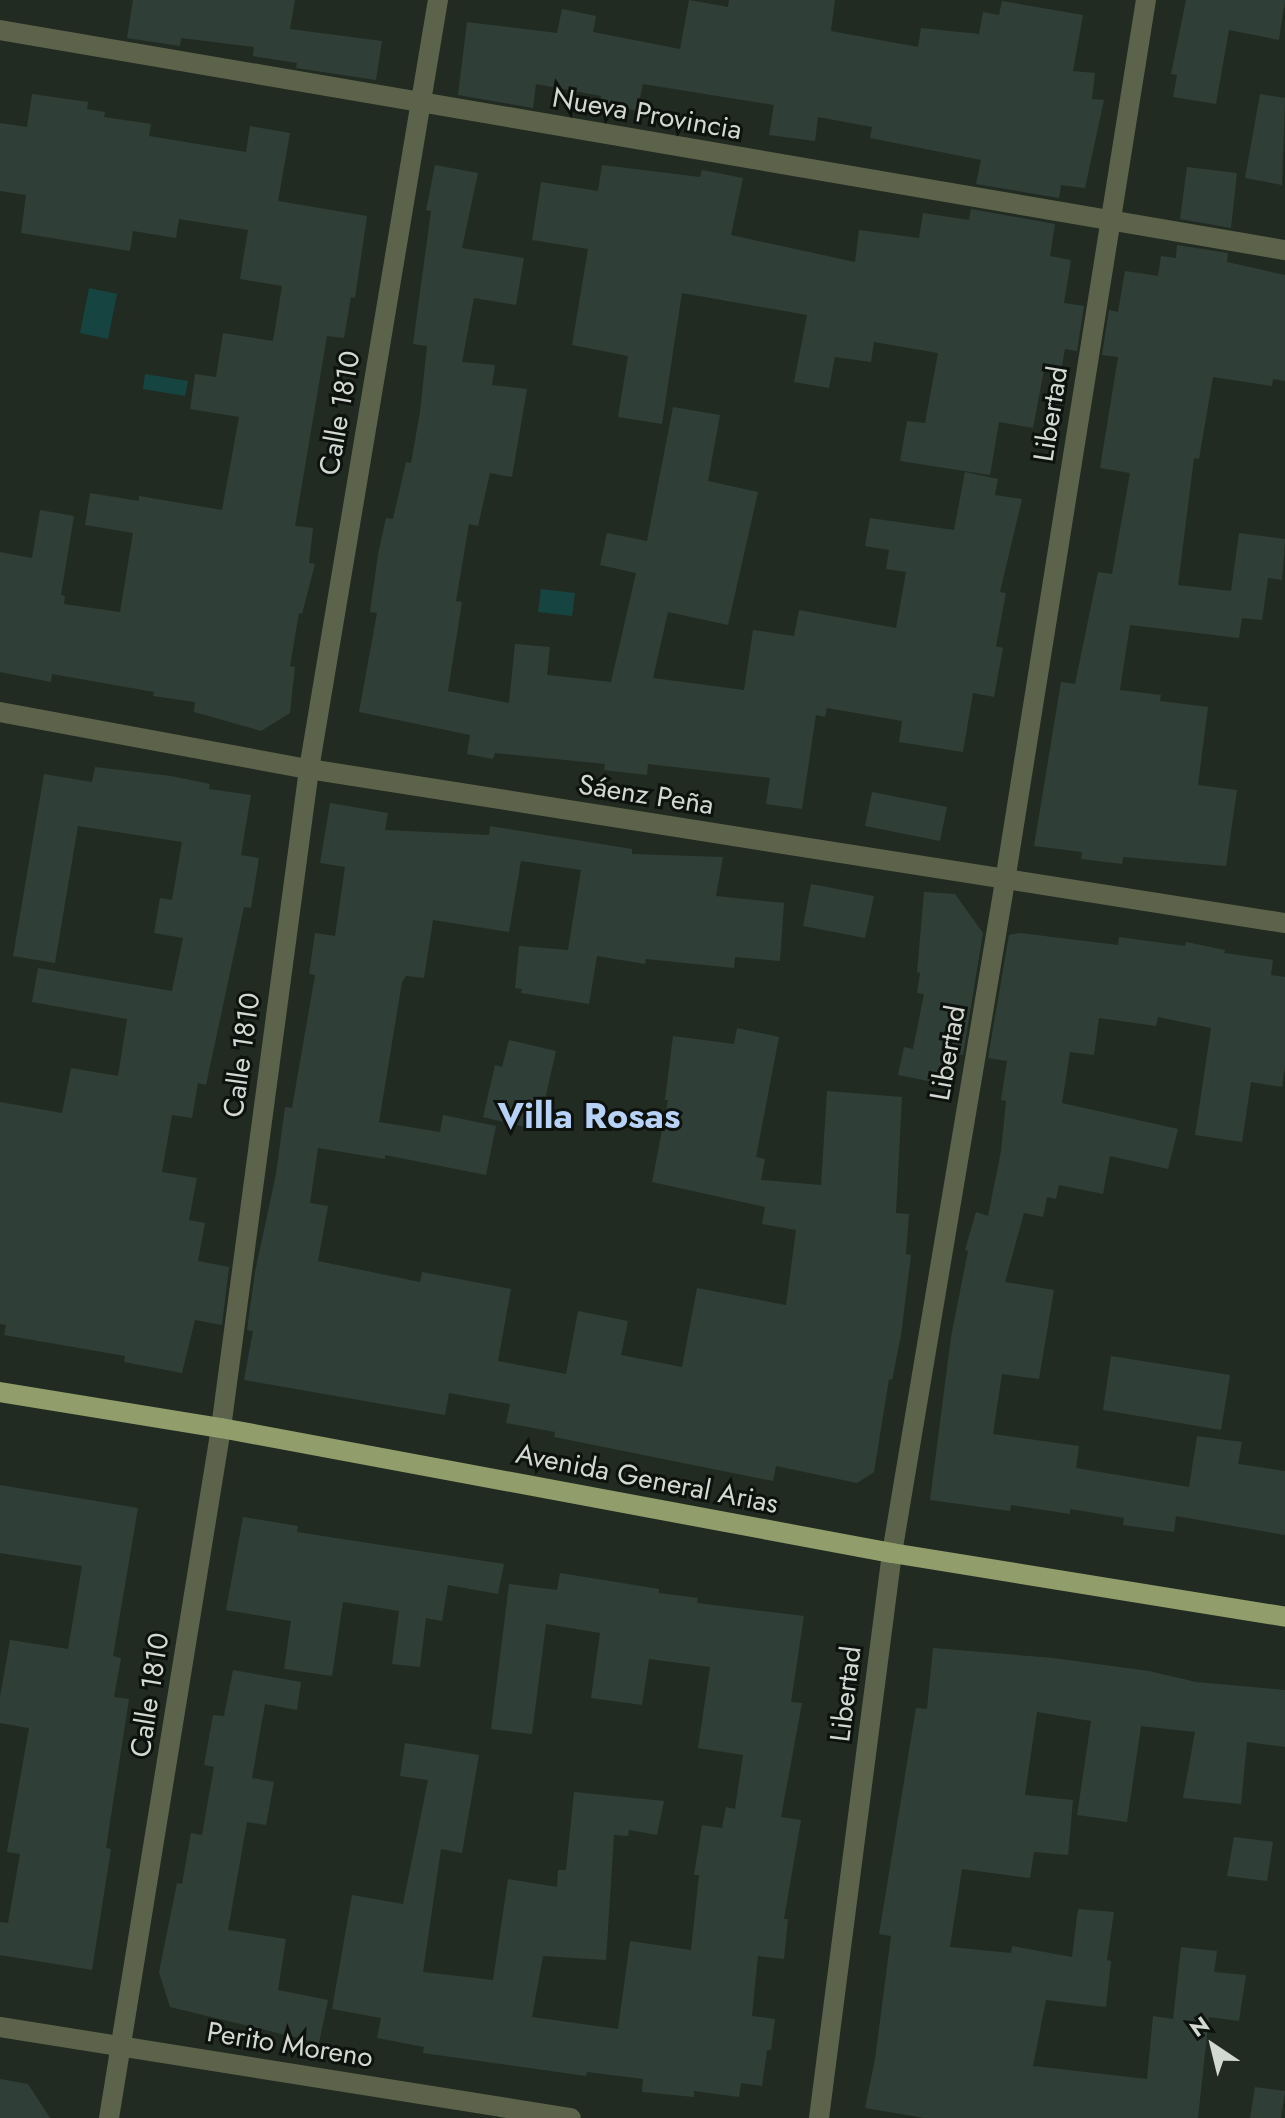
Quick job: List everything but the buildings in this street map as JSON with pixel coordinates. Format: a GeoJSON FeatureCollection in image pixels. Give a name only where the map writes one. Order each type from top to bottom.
{"type":"FeatureCollection","features":[{"type":"Feature","properties":{"kind":"main road","name":"Avenida General Arias"},"geometry":{"type":"LineString","coordinates":[[0,1392],[221,1428],[892,1553],[1285,1617]]}},
{"type":"Feature","properties":{"kind":"street","name":"Calle 1810"},"geometry":{"type":"LineString","coordinates":[[109,2118],[221,1428],[309,769],[438,0]]}},
{"type":"Feature","properties":{"kind":"street","name":"Libertad"},"geometry":{"type":"LineString","coordinates":[[819,2118],[892,1553],[1005,881],[1146,0]]}},
{"type":"Feature","properties":{"kind":"street","name":"Nueva Provincia"},"geometry":{"type":"LineString","coordinates":[[0,30],[1285,250]]}},
{"type":"Feature","properties":{"kind":"street","name":"Sáenz Peña"},"geometry":{"type":"LineString","coordinates":[[0,712],[309,769],[1285,923]]}},
{"type":"Feature","properties":{"kind":"street","name":"Perito Moreno"},"geometry":{"type":"LineString","coordinates":[[0,2027],[571,2118]]}},
{"type":"Feature","properties":{"kind":"water"},"geometry":{"type":"Polygon","coordinates":[[[89,288],[117,294],[108,339],[80,333],[89,288]]]}},
{"type":"Feature","properties":{"kind":"water"},"geometry":{"type":"Polygon","coordinates":[[[145,374],[188,381],[185,396],[143,389],[145,374]]]}},
{"type":"Feature","properties":{"kind":"water"},"geometry":{"type":"Polygon","coordinates":[[[541,589],[575,593],[572,616],[538,612],[541,589]]]}},
{"type":"Feature","properties":{"kind":"district","name":"Villa Rosas"},"geometry":{"type":"Point","coordinates":[589,1116]}}]}
